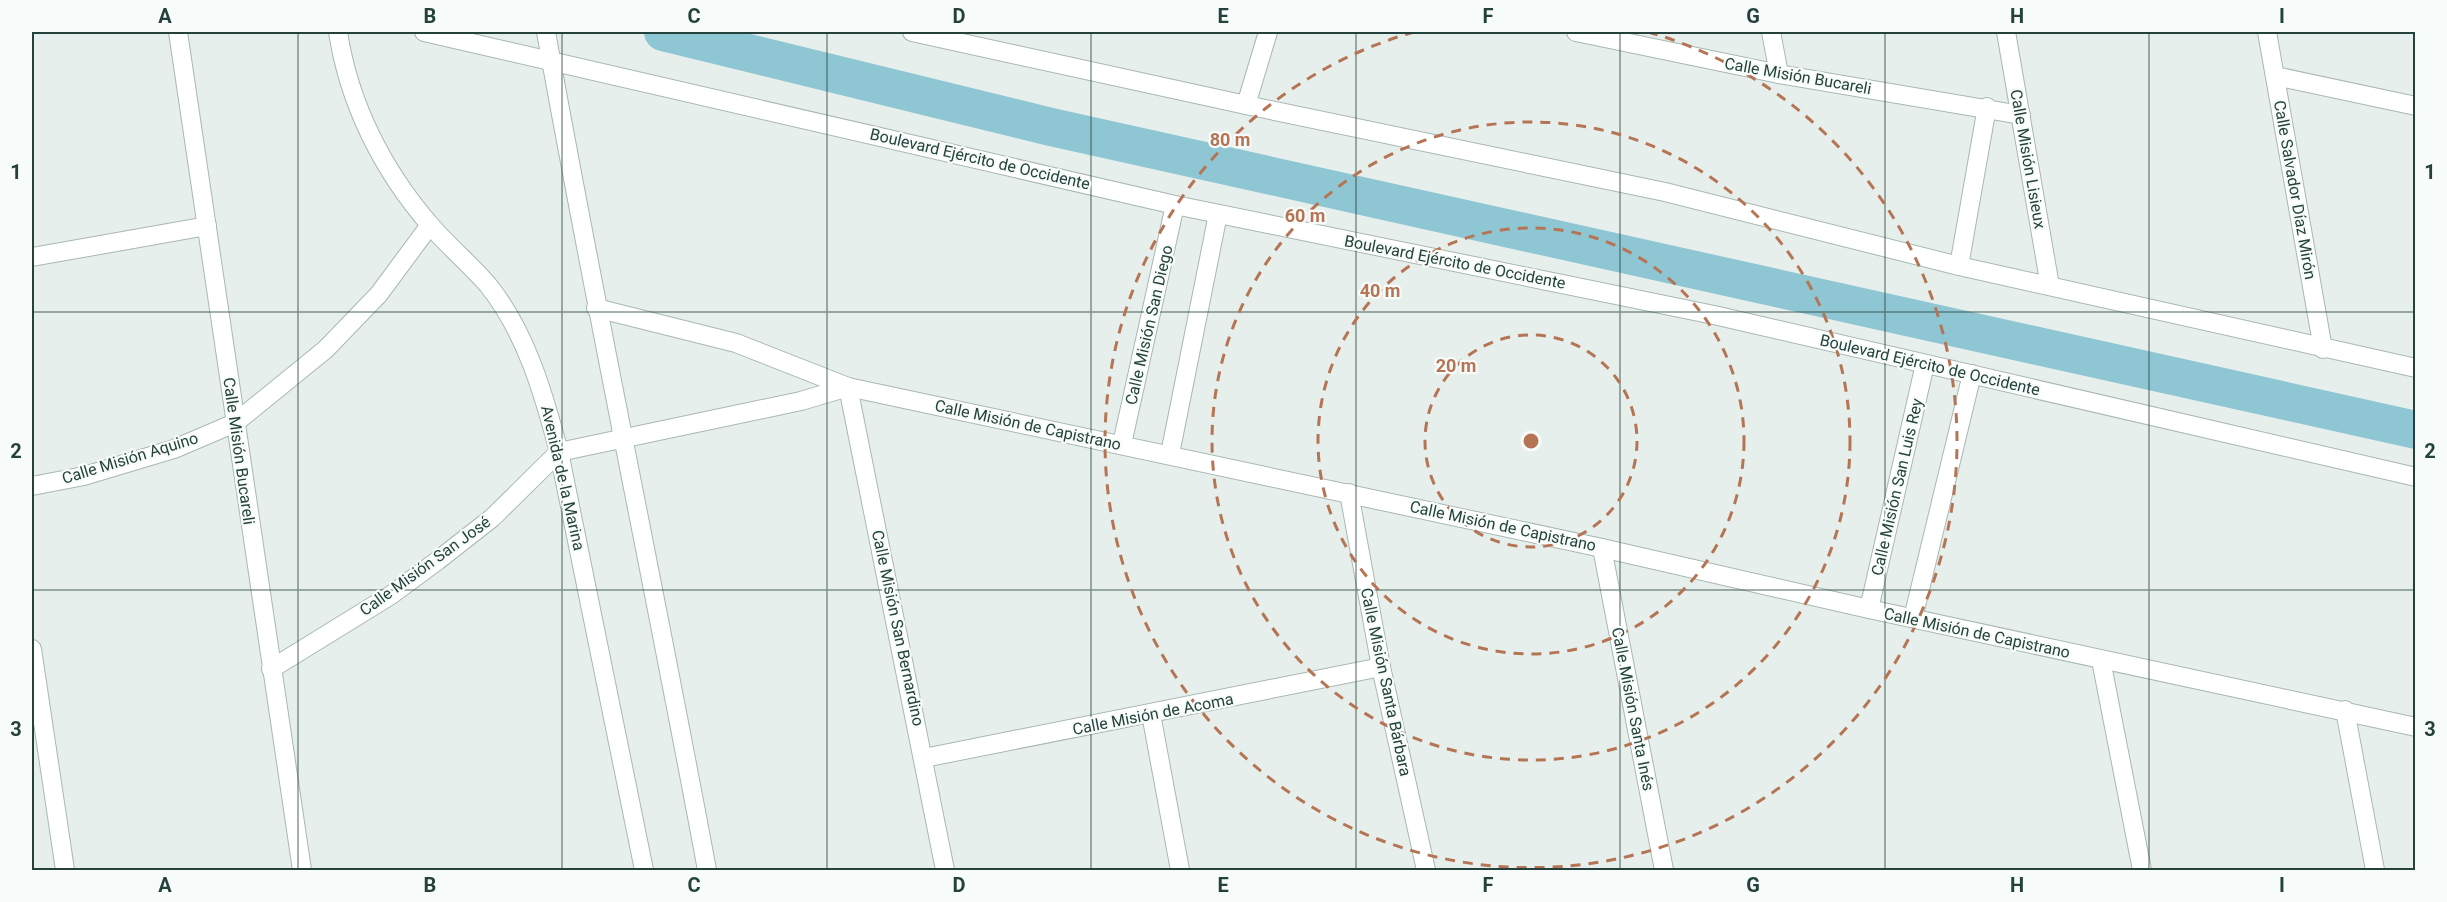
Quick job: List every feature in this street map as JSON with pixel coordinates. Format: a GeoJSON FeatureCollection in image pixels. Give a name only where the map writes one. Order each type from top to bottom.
{"type":"FeatureCollection","features":[{"type":"Feature","properties":{"kind":"street","name":"Calle Misión Bucareli"},"geometry":{"type":"LineString","coordinates":[[178,32],[302,870]]}},
{"type":"Feature","properties":{"kind":"street","name":"Avenida de la Marina"},"geometry":{"type":"LineString","coordinates":[[338,32],[342,57],[355,100],[381,158],[430,225],[489,286],[520,338],[543,392],[560,452],[644,870]]}},
{"type":"Feature","properties":{"kind":"street","name":"Boulevard Ejército de Occidente"},"geometry":{"type":"LineString","coordinates":[[424,32],[552,59],[1175,205],[1714,315],[2415,477]]}},
{"type":"Feature","properties":{"kind":"street"},"geometry":{"type":"LineString","coordinates":[[912,32],[1246,105],[1665,192],[1959,266],[2415,368]]}},
{"type":"Feature","properties":{"kind":"street"},"geometry":{"type":"LineString","coordinates":[[1246,105],[1268,32]]}},
{"type":"Feature","properties":{"kind":"street","name":"Calle Misión Bucareli"},"geometry":{"type":"LineString","coordinates":[[1576,32],[1779,74],[1987,107],[2022,115]]}},
{"type":"Feature","properties":{"kind":"street"},"geometry":{"type":"LineString","coordinates":[[1771,32],[1779,74]]}},
{"type":"Feature","properties":{"kind":"street","name":"Calle Misión Lisieux"},"geometry":{"type":"LineString","coordinates":[[2006,32],[2050,286]]}},
{"type":"Feature","properties":{"kind":"street","name":"Calle Salvador Díaz Mirón"},"geometry":{"type":"LineString","coordinates":[[2267,32],[2323,349]]}},
{"type":"Feature","properties":{"kind":"street"},"geometry":{"type":"LineString","coordinates":[[547,33],[596,308],[625,437],[707,870]]}},
{"type":"Feature","properties":{"kind":"street"},"geometry":{"type":"LineString","coordinates":[[2275,76],[2415,106]]}},
{"type":"Feature","properties":{"kind":"street","name":"Calle Misión Lisieux"},"geometry":{"type":"LineString","coordinates":[[1959,266],[1987,107]]}},
{"type":"Feature","properties":{"kind":"street","name":"Calle Misión San Diego"},"geometry":{"type":"LineString","coordinates":[[1122,444],[1175,205]]}},
{"type":"Feature","properties":{"kind":"street"},"geometry":{"type":"LineString","coordinates":[[1170,454],[1218,214]]}},
{"type":"Feature","properties":{"kind":"street","name":"Calle Misión Aquino"},"geometry":{"type":"LineString","coordinates":[[32,486],[84,476],[174,449],[235,423],[326,349],[379,294],[430,225]]}},
{"type":"Feature","properties":{"kind":"street"},"geometry":{"type":"LineString","coordinates":[[32,257],[207,226]]}},
{"type":"Feature","properties":{"kind":"street","name":"Calle Misión de Capistrano"},"geometry":{"type":"LineString","coordinates":[[596,308],[736,343],[848,387],[1170,454],[2101,660],[2345,710],[2415,727]]}},
{"type":"Feature","properties":{"kind":"street","name":"Calle Misión San Luis Rey"},"geometry":{"type":"LineString","coordinates":[[1869,609],[1925,364]]}},
{"type":"Feature","properties":{"kind":"street"},"geometry":{"type":"LineString","coordinates":[[1913,618],[1972,374]]}},
{"type":"Feature","properties":{"kind":"street"},"geometry":{"type":"LineString","coordinates":[[560,452],[801,402],[848,387]]}},
{"type":"Feature","properties":{"kind":"street","name":"Calle Misión San Bernardino"},"geometry":{"type":"LineString","coordinates":[[848,387],[945,870]]}},
{"type":"Feature","properties":{"kind":"street","name":"Calle Misión San José"},"geometry":{"type":"LineString","coordinates":[[271,669],[391,595],[437,561],[492,518],[560,452]]}},
{"type":"Feature","properties":{"kind":"street","name":"Calle Misión Santa Bárbara"},"geometry":{"type":"LineString","coordinates":[[1349,493],[1381,667],[1426,870]]}},
{"type":"Feature","properties":{"kind":"street","name":"Calle Misión Santa Inés"},"geometry":{"type":"LineString","coordinates":[[1602,548],[1664,870]]}},
{"type":"Feature","properties":{"kind":"street"},"geometry":{"type":"LineString","coordinates":[[32,649],[65,870]]}},
{"type":"Feature","properties":{"kind":"street"},"geometry":{"type":"LineString","coordinates":[[2101,660],[2142,870]]}},
{"type":"Feature","properties":{"kind":"street","name":"Calle Misión de Acoma"},"geometry":{"type":"LineString","coordinates":[[924,758],[1381,667]]}},
{"type":"Feature","properties":{"kind":"street"},"geometry":{"type":"LineString","coordinates":[[2345,710],[2375,870]]}},
{"type":"Feature","properties":{"kind":"street"},"geometry":{"type":"LineString","coordinates":[[1151,714],[1180,870]]}},
{"type":"Feature","properties":{"kind":"waterway"},"geometry":{"type":"LineString","coordinates":[[663,32],[1051,127],[2416,430]]}}]}
